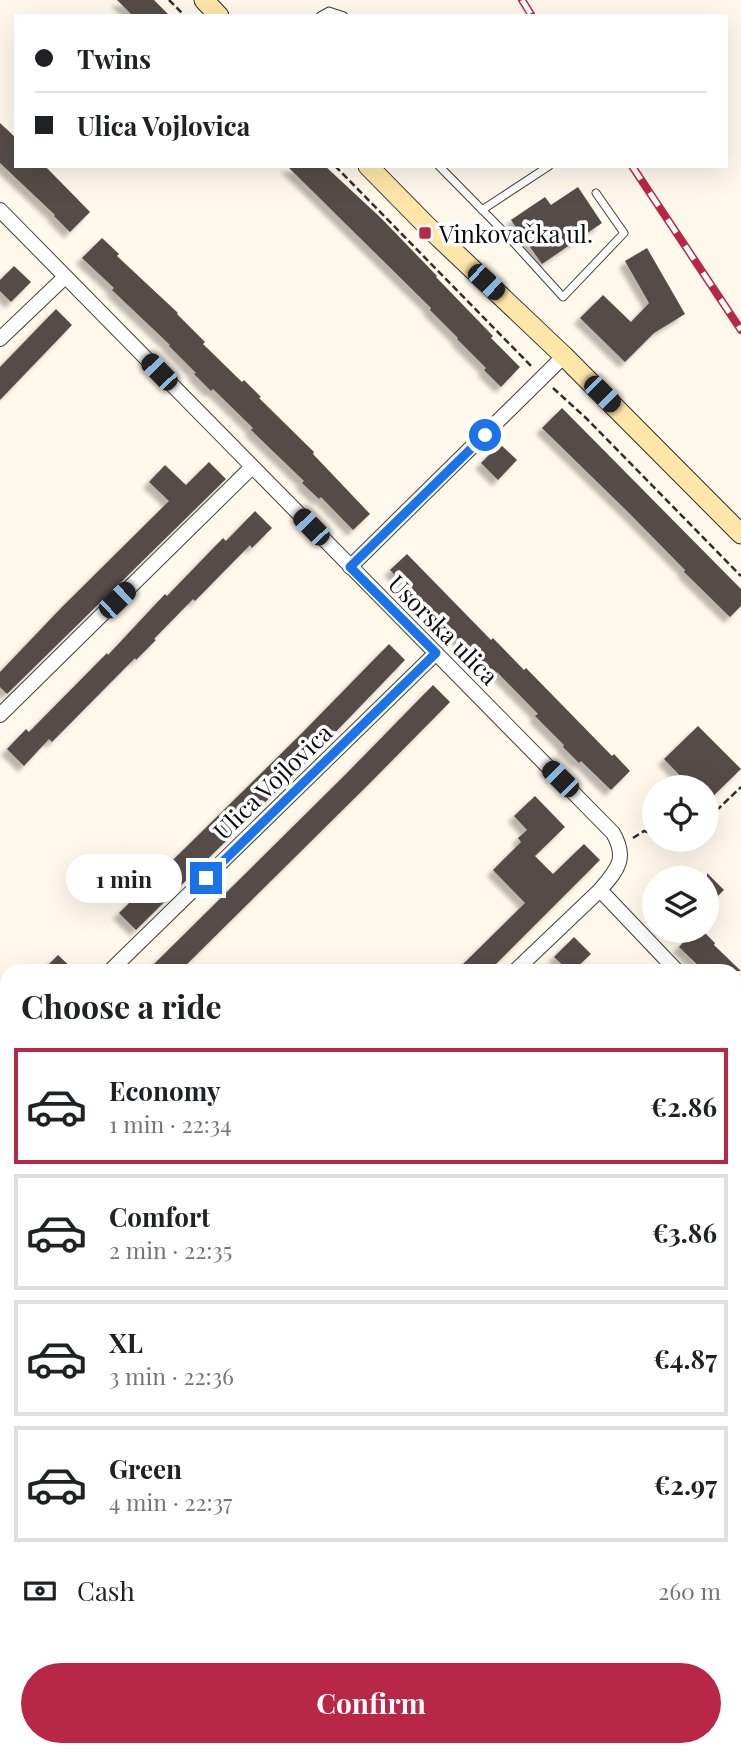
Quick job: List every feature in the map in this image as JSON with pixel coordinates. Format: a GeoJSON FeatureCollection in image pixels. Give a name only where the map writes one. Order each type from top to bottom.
{"type":"FeatureCollection","features":[{"type":"Feature","properties":{"kind":"main road"},"geometry":{"type":"LineString","coordinates":[[204,0],[217,14]]}},
{"type":"Feature","properties":{"kind":"main road"},"geometry":{"type":"LineString","coordinates":[[370,168],[564,356],[741,534]]}},
{"type":"Feature","properties":{"kind":"street","name":"Usorska ulica"},"geometry":{"type":"LineString","coordinates":[[0,210],[596,815],[618,842]]}},
{"type":"Feature","properties":{"kind":"street"},"geometry":{"type":"LineString","coordinates":[[0,339],[65,277]]}},
{"type":"Feature","properties":{"kind":"street"},"geometry":{"type":"LineString","coordinates":[[350,567],[564,356]]}},
{"type":"Feature","properties":{"kind":"street"},"geometry":{"type":"LineString","coordinates":[[0,715],[253,467]]}},
{"type":"Feature","properties":{"kind":"street","name":"Ulica Vojlovica"},"geometry":{"type":"LineString","coordinates":[[117,964],[436,653]]}},
{"type":"Feature","properties":{"kind":"street"},"geometry":{"type":"LineString","coordinates":[[522,964],[600,890],[616,871],[621,851],[618,842]]}},
{"type":"Feature","properties":{"kind":"street"},"geometry":{"type":"LineString","coordinates":[[600,890],[670,964]]}},
{"type":"Feature","properties":{"kind":"lane"},"geometry":{"type":"LineString","coordinates":[[441,168],[563,297],[624,233],[596,193]]}},
{"type":"Feature","properties":{"kind":"lane"},"geometry":{"type":"LineString","coordinates":[[482,210],[546,168]]}},
{"type":"Feature","properties":{"kind":"path"},"geometry":{"type":"LineString","coordinates":[[169,0],[183,14]]}},
{"type":"Feature","properties":{"kind":"path"},"geometry":{"type":"LineString","coordinates":[[719,808],[741,787]]}},
{"type":"Feature","properties":{"kind":"path"},"geometry":{"type":"LineString","coordinates":[[618,842],[631,839],[642,832]]}},
{"type":"Feature","properties":{"kind":"building"},"geometry":{"type":"Polygon","coordinates":[[[117,0],[154,0],[168,14],[131,14],[117,0]]]}},
{"type":"Feature","properties":{"kind":"building"},"geometry":{"type":"Polygon","coordinates":[[[0,123],[14,136],[14,168],[47,168],[90,212],[70,232],[0,163],[0,123]]]}},
{"type":"Feature","properties":{"kind":"building"},"geometry":{"type":"Polygon","coordinates":[[[289,168],[327,168],[381,218],[520,367],[501,387],[431,308],[289,168]]]}},
{"type":"Feature","properties":{"kind":"building"},"geometry":{"type":"Polygon","coordinates":[[[578,187],[602,223],[542,264],[511,220],[545,197],[551,205],[578,187]]]}},
{"type":"Feature","properties":{"kind":"building"},"geometry":{"type":"Polygon","coordinates":[[[102,238],[119,254],[117,256],[178,313],[205,342],[203,344],[261,397],[259,398],[314,452],[370,514],[353,530],[321,497],[319,499],[302,483],[304,481],[251,430],[253,428],[213,389],[211,391],[170,345],[82,258],[102,238]]]}},
{"type":"Feature","properties":{"kind":"building"},"geometry":{"type":"Polygon","coordinates":[[[647,248],[685,314],[654,333],[625,362],[580,318],[603,295],[631,322],[649,303],[625,261],[647,248]]]}},
{"type":"Feature","properties":{"kind":"building"},"geometry":{"type":"Polygon","coordinates":[[[14,266],[31,282],[11,302],[0,291],[0,280],[14,266]]]}},
{"type":"Feature","properties":{"kind":"building"},"geometry":{"type":"Polygon","coordinates":[[[56,309],[72,325],[0,400],[0,367],[56,309]]]}},
{"type":"Feature","properties":{"kind":"building"},"geometry":{"type":"Polygon","coordinates":[[[562,408],[741,589],[741,606],[730,617],[542,428],[562,408]]]}},
{"type":"Feature","properties":{"kind":"building"},"geometry":{"type":"Polygon","coordinates":[[[500,444],[517,460],[498,480],[481,463],[500,444]]]}},
{"type":"Feature","properties":{"kind":"building"},"geometry":{"type":"Polygon","coordinates":[[[209,462],[226,479],[7,694],[0,687],[0,672],[169,501],[149,482],[165,465],[186,485],[209,462]]]}},
{"type":"Feature","properties":{"kind":"building"},"geometry":{"type":"Polygon","coordinates":[[[255,511],[272,528],[252,548],[250,545],[195,601],[193,599],[136,660],[135,658],[52,742],[49,739],[24,766],[7,749],[26,729],[29,732],[107,653],[108,655],[165,594],[167,596],[223,538],[226,541],[255,511]]]}},
{"type":"Feature","properties":{"kind":"building"},"geometry":{"type":"Polygon","coordinates":[[[407,554],[491,640],[493,638],[524,670],[526,668],[630,771],[611,790],[581,761],[579,763],[535,716],[538,714],[497,672],[495,674],[468,645],[466,647],[390,570],[407,554]]]}},
{"type":"Feature","properties":{"kind":"building"},"geometry":{"type":"Polygon","coordinates":[[[389,644],[405,660],[136,930],[119,913],[389,644]]]}},
{"type":"Feature","properties":{"kind":"building"},"geometry":{"type":"Polygon","coordinates":[[[433,685],[450,702],[187,964],[154,964],[433,685]]]}},
{"type":"Feature","properties":{"kind":"building"},"geometry":{"type":"Polygon","coordinates":[[[698,726],[741,769],[719,790],[719,775],[679,775],[664,759],[698,726]]]}},
{"type":"Feature","properties":{"kind":"building"},"geometry":{"type":"Polygon","coordinates":[[[535,796],[565,827],[535,856],[553,874],[584,844],[600,860],[496,964],[463,964],[525,903],[493,870],[521,842],[518,838],[527,830],[514,816],[535,796]]]}},
{"type":"Feature","properties":{"kind":"building"},"geometry":{"type":"Polygon","coordinates":[[[574,937],[591,954],[580,964],[562,964],[554,957],[574,937]]]}},
{"type":"Feature","properties":{"kind":"building"},"geometry":{"type":"Polygon","coordinates":[[[683,943],[715,943],[734,964],[697,964],[679,947],[683,943]]]}},
{"type":"Feature","properties":{"kind":"building"},"geometry":{"type":"Polygon","coordinates":[[[58,955],[68,964],[49,964],[58,955]]]}},
{"type":"Feature","properties":{"kind":"railway"},"geometry":{"type":"LineString","coordinates":[[522,0],[531,14]]}},
{"type":"Feature","properties":{"kind":"railway"},"geometry":{"type":"LineString","coordinates":[[633,168],[741,330]]}},
{"type":"Feature","properties":{"kind":"place","name":"Vinkovačka ul."},"geometry":{"type":"Point","coordinates":[425,233]}},
{"type":"Feature","properties":{"kind":"route"},"geometry":{"type":"LineString","coordinates":[[206,878],[436,653],[350,567],[485,435]]}}]}
